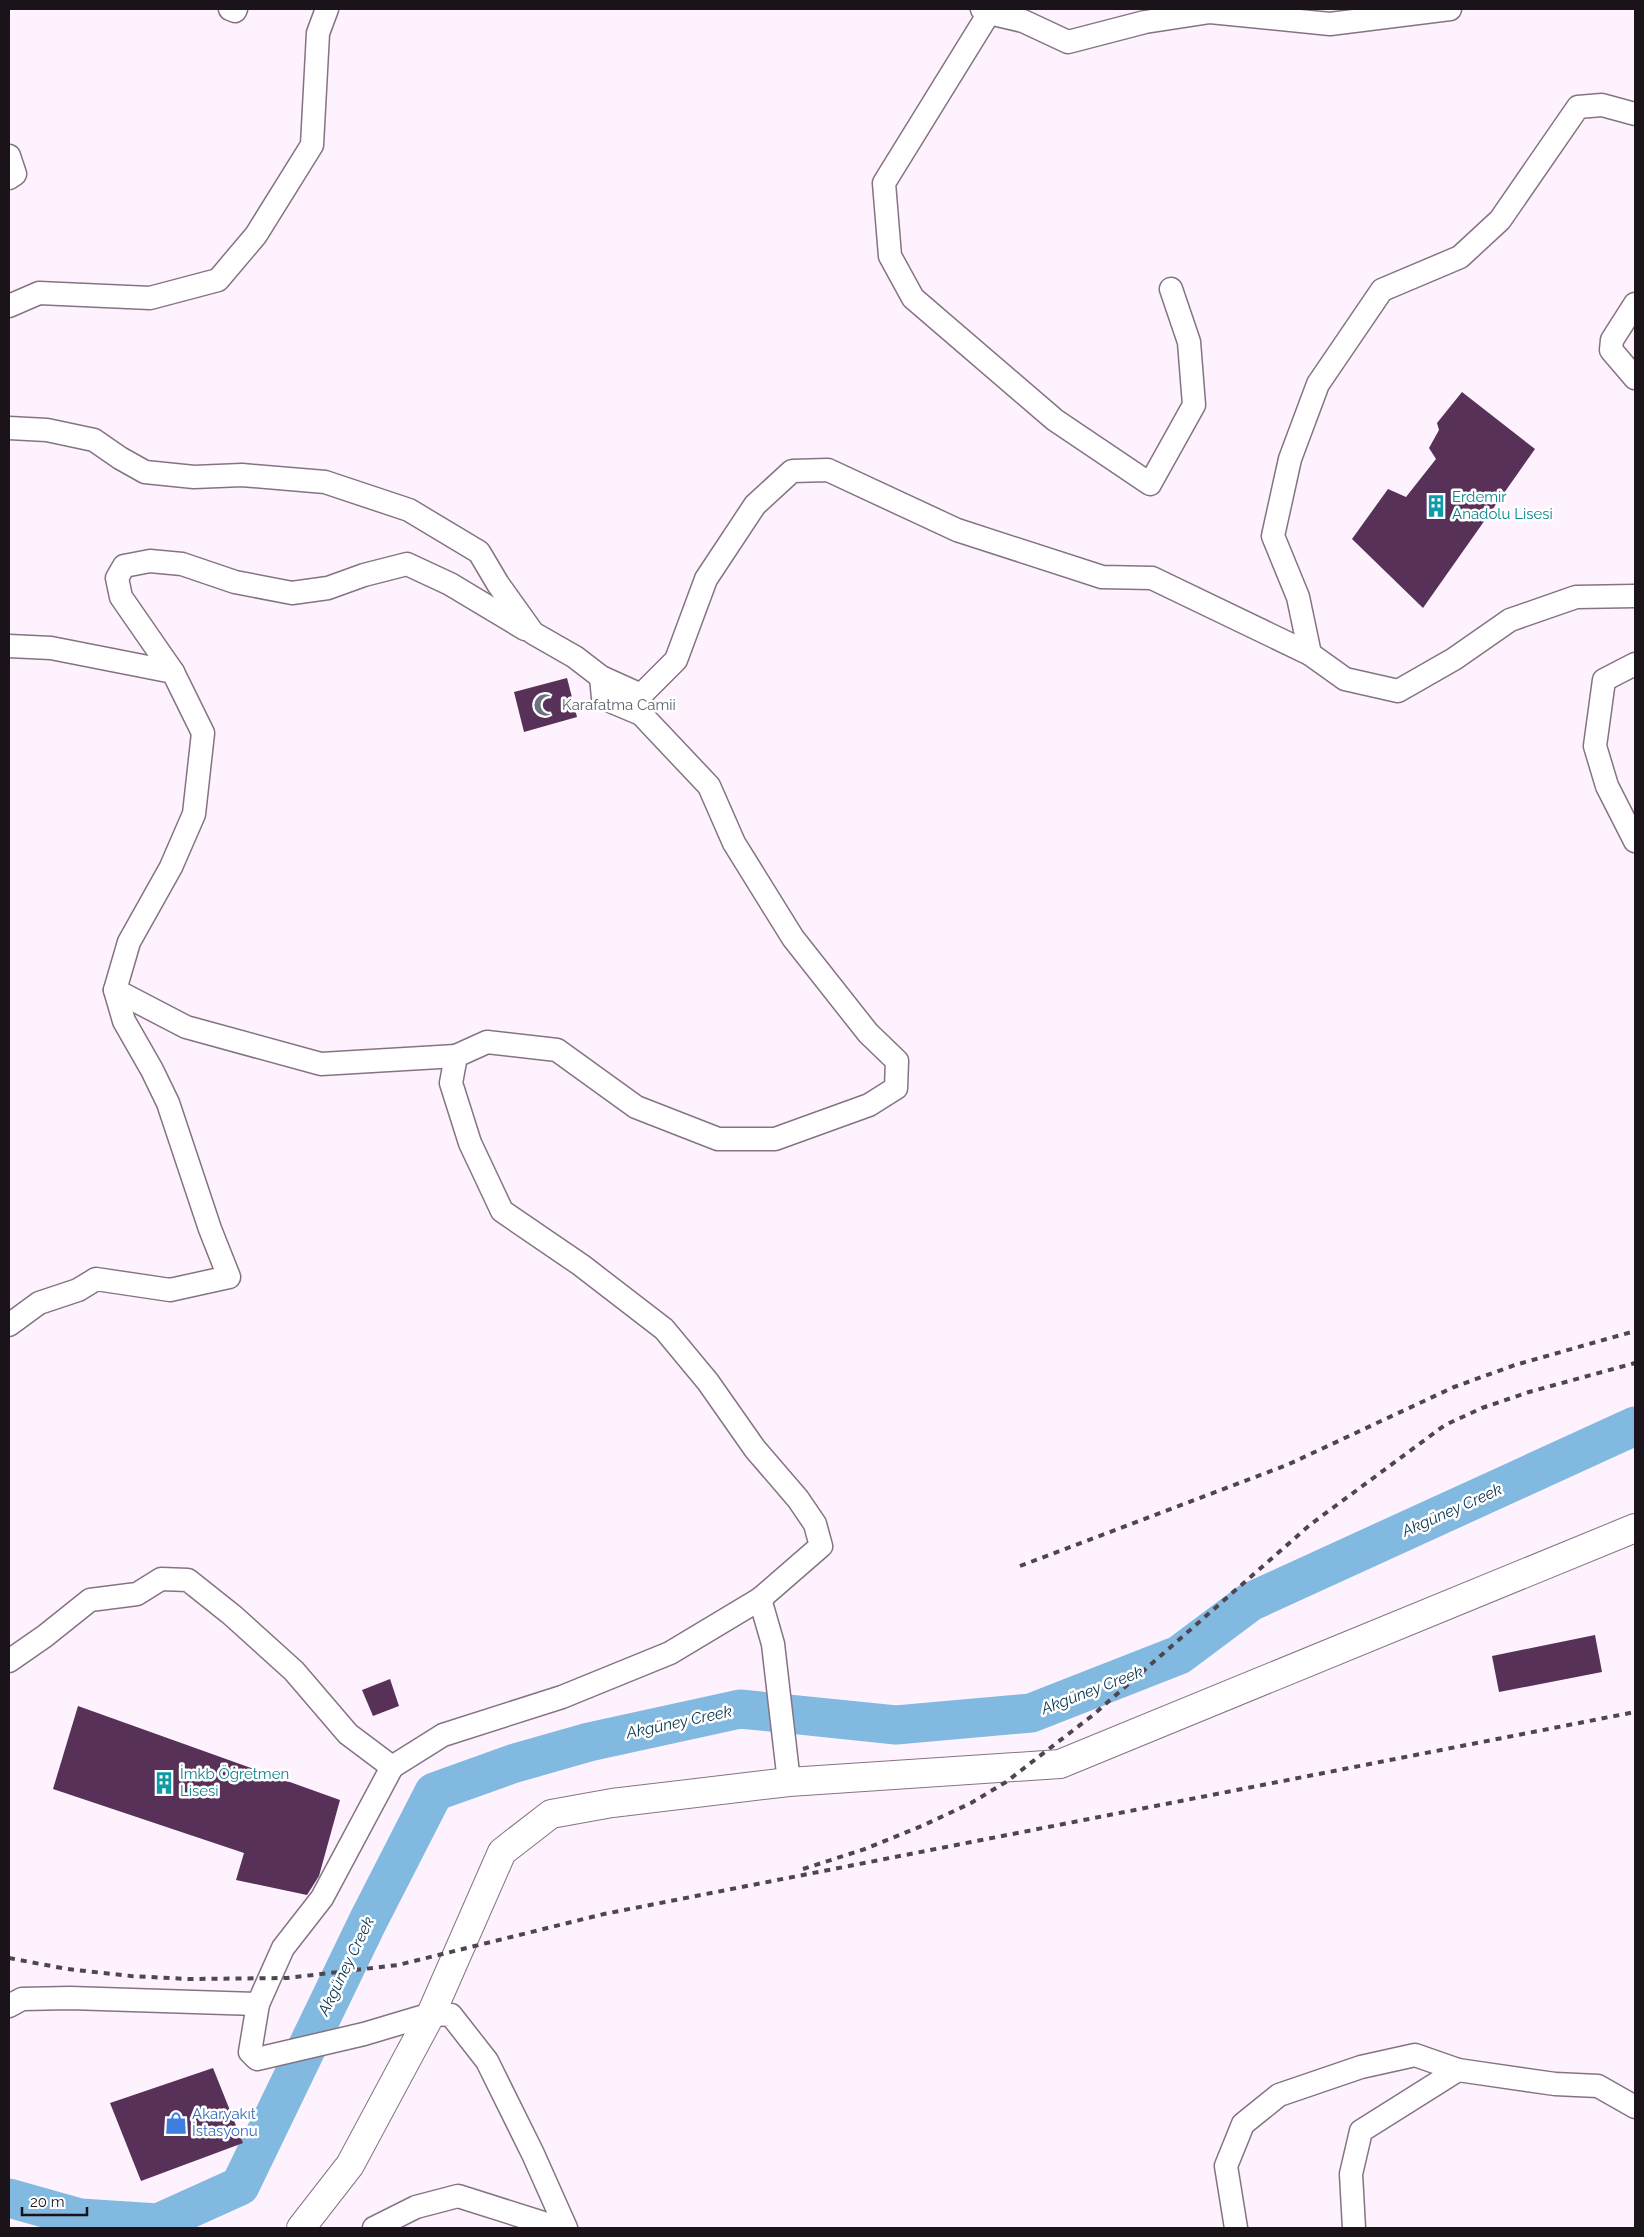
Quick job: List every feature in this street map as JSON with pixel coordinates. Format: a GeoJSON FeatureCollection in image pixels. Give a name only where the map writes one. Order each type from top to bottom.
{"type":"FeatureCollection","features":[{"type":"Feature","properties":{"kind":"street"},"geometry":{"type":"LineString","coordinates":[[230,9],[235,11],[236,9]]}},
{"type":"Feature","properties":{"kind":"street"},"geometry":{"type":"LineString","coordinates":[[9,306],[39,293],[150,298],[218,280],[256,235],[312,145],[318,33],[327,9]]}},
{"type":"Feature","properties":{"kind":"street"},"geometry":{"type":"LineString","coordinates":[[1171,289],[1189,342],[1194,405],[1150,484],[1055,420],[913,298],[890,256],[884,183],[986,11],[1023,21],[1068,42],[1145,22],[1210,12],[1330,24],[1450,9]]}},
{"type":"Feature","properties":{"kind":"street"},"geometry":{"type":"LineString","coordinates":[[1310,654],[1298,597],[1273,536],[1290,458],[1318,384],[1382,290],[1460,257],[1500,220],[1578,107],[1602,105],[1635,114]]}},
{"type":"Feature","properties":{"kind":"street"},"geometry":{"type":"LineString","coordinates":[[9,156],[15,174],[9,178]]}},
{"type":"Feature","properties":{"kind":"street"},"geometry":{"type":"LineString","coordinates":[[1635,304],[1612,340],[1611,350],[1635,378]]}},
{"type":"Feature","properties":{"kind":"street"},"geometry":{"type":"LineString","coordinates":[[9,428],[47,430],[94,440],[145,472],[194,477],[242,475],[325,482],[409,510],[479,552],[498,584],[533,634]]}},
{"type":"Feature","properties":{"kind":"street"},"geometry":{"type":"LineString","coordinates":[[9,1325],[39,1303],[78,1290],[96,1280],[170,1290],[229,1278],[168,1103],[152,1070],[124,1021],[115,990],[129,942],[171,867],[194,814],[203,733],[173,672],[121,597],[117,578],[124,566],[150,561],[182,564],[235,582],[292,593],[328,588],[364,575],[407,564],[450,584],[575,657],[601,677],[641,696],[676,660],[706,579],[755,505],[792,471],[828,470],[957,530],[1102,577],[1152,578],[1310,654],[1345,679],[1398,691],[1454,659],[1510,620],[1576,597],[1635,596]]}},
{"type":"Feature","properties":{"kind":"street"},"geometry":{"type":"LineString","coordinates":[[9,646],[51,648],[173,672]]}},
{"type":"Feature","properties":{"kind":"street"},"geometry":{"type":"LineString","coordinates":[[1635,664],[1604,680],[1595,746],[1607,786],[1635,841]]}},
{"type":"Feature","properties":{"kind":"street"},"geometry":{"type":"LineString","coordinates":[[115,990],[186,1026],[321,1064],[456,1056],[487,1042],[557,1050],[636,1107],[718,1140],[775,1139],[869,1105],[896,1088],[897,1061],[868,1033],[793,938],[734,844],[710,786],[642,714],[603,698],[601,677]]}},
{"type":"Feature","properties":{"kind":"street"},"geometry":{"type":"LineString","coordinates":[[456,1056],[451,1083],[470,1143],[502,1210],[581,1265],[664,1330],[708,1382],[755,1449],[798,1499],[815,1524],[821,1546],[760,1599],[670,1653],[562,1697],[444,1736],[392,1766],[322,1898],[283,1948],[258,2004],[250,2052],[257,2059],[364,2034],[431,2014],[450,2015],[487,2061],[533,2154],[566,2228]]}},
{"type":"Feature","properties":{"kind":"street"},"geometry":{"type":"LineString","coordinates":[[301,2228],[350,2165],[431,2014],[502,1852],[551,1814],[612,1803],[789,1782],[1060,1764],[1635,1528]]}},
{"type":"Feature","properties":{"kind":"street"},"geometry":{"type":"LineString","coordinates":[[9,1661],[45,1636],[90,1600],[136,1594],[161,1579],[188,1580],[232,1615],[294,1671],[348,1734],[392,1766]]}},
{"type":"Feature","properties":{"kind":"street"},"geometry":{"type":"LineString","coordinates":[[760,1599],[773,1644],[789,1782]]}},
{"type":"Feature","properties":{"kind":"street"},"geometry":{"type":"LineString","coordinates":[[9,2006],[22,1998],[258,2004]]}},
{"type":"Feature","properties":{"kind":"street"},"geometry":{"type":"LineString","coordinates":[[1236,2228],[1226,2166],[1243,2124],[1279,2095],[1360,2067],[1415,2055],[1458,2070],[1555,2084],[1598,2086],[1635,2107]]}},
{"type":"Feature","properties":{"kind":"street"},"geometry":{"type":"LineString","coordinates":[[1354,2228],[1351,2174],[1361,2131],[1458,2070]]}},
{"type":"Feature","properties":{"kind":"street"},"geometry":{"type":"LineString","coordinates":[[374,2228],[416,2207],[458,2196],[559,2228]]}},
{"type":"Feature","properties":{"kind":"building","name":"Erdemir Anadolu Lisesi"},"geometry":{"type":"Polygon","coordinates":[[[1462,392],[1535,449],[1423,608],[1352,539],[1388,489],[1406,497],[1436,459],[1429,448],[1439,430],[1437,423],[1462,392]]]}},
{"type":"Feature","properties":{"kind":"building","name":"Karafatma Camii"},"geometry":{"type":"Polygon","coordinates":[[[567,678],[577,717],[524,732],[514,692],[567,678]]]}},
{"type":"Feature","properties":{"kind":"building"},"geometry":{"type":"Polygon","coordinates":[[[1595,1635],[1602,1672],[1499,1692],[1492,1656],[1595,1635]]]}},
{"type":"Feature","properties":{"kind":"building"},"geometry":{"type":"Polygon","coordinates":[[[390,1679],[399,1706],[373,1716],[362,1690],[390,1679]]]}},
{"type":"Feature","properties":{"kind":"building","name":"İmkb Öğretmen Lisesi"},"geometry":{"type":"Polygon","coordinates":[[[78,1706],[340,1800],[319,1876],[307,1895],[236,1880],[244,1853],[53,1789],[78,1706]]]}},
{"type":"Feature","properties":{"kind":"building","name":"Akaryakıt İstasyonu"},"geometry":{"type":"Polygon","coordinates":[[[213,2068],[243,2143],[141,2181],[110,2103],[213,2068]]]}},
{"type":"Feature","properties":{"kind":"waterway","name":"Akgüney Creek"},"geometry":{"type":"LineString","coordinates":[[9,2198],[80,2218],[158,2223],[240,2186],[368,1921],[434,1792],[512,1764],[589,1742],[740,1709],[896,1725],[1031,1713],[1179,1655],[1250,1602],[1635,1426]]}},
{"type":"Feature","properties":{"kind":"railway"},"geometry":{"type":"LineString","coordinates":[[1020,1566],[1287,1465],[1454,1387],[1515,1365],[1635,1331]]}},
{"type":"Feature","properties":{"kind":"railway"},"geometry":{"type":"LineString","coordinates":[[803,1869],[865,1849],[924,1825],[971,1803],[1006,1782],[1093,1715],[1311,1524],[1445,1425],[1482,1408],[1529,1392],[1635,1363]]}},
{"type":"Feature","properties":{"kind":"railway"},"geometry":{"type":"LineString","coordinates":[[9,1958],[67,1969],[131,1976],[188,1979],[287,1978],[398,1965],[604,1914],[1635,1712]]}},
{"type":"Feature","properties":{"kind":"place","name":"Erdemir Anadolu Lisesi"},"geometry":{"type":"Point","coordinates":[1436,506]}},
{"type":"Feature","properties":{"kind":"place","name":"Karafatma Camii"},"geometry":{"type":"Point","coordinates":[545,705]}},
{"type":"Feature","properties":{"kind":"place","name":"İmkb Öğretmen Lisesi"},"geometry":{"type":"Point","coordinates":[164,1783]}},
{"type":"Feature","properties":{"kind":"place","name":"Akaryakıt İstasyonu"},"geometry":{"type":"Point","coordinates":[176,2123]}}]}
